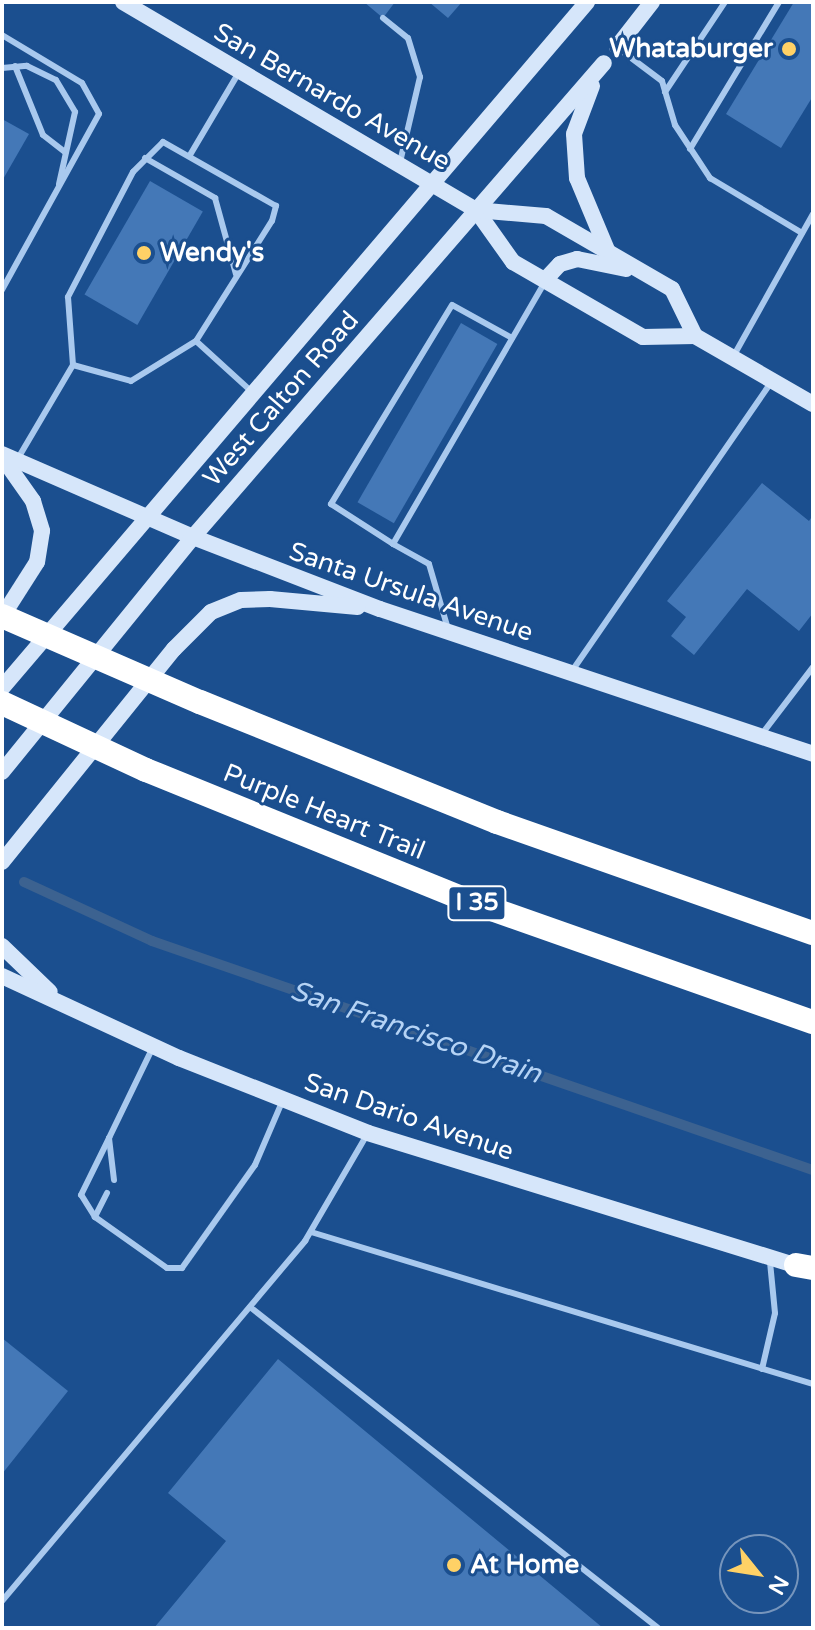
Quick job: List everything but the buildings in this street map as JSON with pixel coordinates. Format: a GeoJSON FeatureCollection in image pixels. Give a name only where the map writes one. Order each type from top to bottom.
{"type":"FeatureCollection","features":[{"type":"Feature","properties":{"kind":"highway"},"geometry":{"type":"LineString","coordinates":[[2,616],[200,702],[497,822],[813,933]]}},
{"type":"Feature","properties":{"kind":"highway","name":"Purple Heart Trail"},"geometry":{"type":"LineString","coordinates":[[2,703],[146,770],[463,899],[813,1022]]}},
{"type":"Feature","properties":{"kind":"main road","name":"San Bernardo Avenue"},"geometry":{"type":"LineString","coordinates":[[123,2],[476,210],[513,262],[643,337],[695,336],[672,289],[644,272],[546,216],[476,210]]}},
{"type":"Feature","properties":{"kind":"main road","name":"West Calton Road"},"geometry":{"type":"LineString","coordinates":[[2,688],[587,2]]}},
{"type":"Feature","properties":{"kind":"main road"},"geometry":{"type":"LineString","coordinates":[[617,47],[652,2]]}},
{"type":"Feature","properties":{"kind":"main road","name":"West Calton Road"},"geometry":{"type":"LineString","coordinates":[[2,772],[193,537],[604,63],[574,134],[577,178],[608,252]]}},
{"type":"Feature","properties":{"kind":"main road"},"geometry":{"type":"LineString","coordinates":[[545,280],[560,264],[577,259],[644,272]]}},
{"type":"Feature","properties":{"kind":"main road"},"geometry":{"type":"LineString","coordinates":[[695,336],[813,404]]}},
{"type":"Feature","properties":{"kind":"main road"},"geometry":{"type":"LineString","coordinates":[[2,616],[37,562],[42,531],[33,501],[7,457]]}},
{"type":"Feature","properties":{"kind":"main road","name":"Santa Ursula Avenue"},"geometry":{"type":"LineString","coordinates":[[7,457],[193,537],[380,609],[813,754]]}},
{"type":"Feature","properties":{"kind":"main road"},"geometry":{"type":"LineString","coordinates":[[2,862],[174,649],[211,612],[241,600],[270,599],[380,609]]}},
{"type":"Feature","properties":{"kind":"main road"},"geometry":{"type":"LineString","coordinates":[[2,946],[58,999]]}},
{"type":"Feature","properties":{"kind":"main road","name":"San Dario Avenue"},"geometry":{"type":"LineString","coordinates":[[2,976],[58,999],[154,1046],[368,1133],[807,1268]]}},
{"type":"Feature","properties":{"kind":"lane"},"geometry":{"type":"LineString","coordinates":[[665,92],[725,2]]}},
{"type":"Feature","properties":{"kind":"lane"},"geometry":{"type":"LineString","coordinates":[[690,149],[779,2]]}},
{"type":"Feature","properties":{"kind":"lane"},"geometry":{"type":"LineString","coordinates":[[383,18],[408,38],[420,77],[400,164]]}},
{"type":"Feature","properties":{"kind":"lane"},"geometry":{"type":"LineString","coordinates":[[2,35],[82,83],[99,114],[2,290]]}},
{"type":"Feature","properties":{"kind":"lane"},"geometry":{"type":"LineString","coordinates":[[617,47],[662,81],[675,125],[710,178],[802,233]]}},
{"type":"Feature","properties":{"kind":"lane"},"geometry":{"type":"LineString","coordinates":[[15,66],[43,135],[65,152]]}},
{"type":"Feature","properties":{"kind":"lane"},"geometry":{"type":"LineString","coordinates":[[2,68],[27,66],[56,80],[75,112],[57,191]]}},
{"type":"Feature","properties":{"kind":"lane"},"geometry":{"type":"LineString","coordinates":[[190,155],[239,70]]}},
{"type":"Feature","properties":{"kind":"lane"},"geometry":{"type":"LineString","coordinates":[[7,457],[73,365],[68,297],[145,158],[163,142],[276,206],[272,221],[196,341],[131,381],[73,365]]}},
{"type":"Feature","properties":{"kind":"lane"},"geometry":{"type":"LineString","coordinates":[[145,158],[215,198],[236,274]]}},
{"type":"Feature","properties":{"kind":"lane"},"geometry":{"type":"LineString","coordinates":[[733,358],[813,214]]}},
{"type":"Feature","properties":{"kind":"lane"},"geometry":{"type":"LineString","coordinates":[[393,544],[545,280]]}},
{"type":"Feature","properties":{"kind":"lane"},"geometry":{"type":"LineString","coordinates":[[449,632],[429,564],[331,504],[452,305],[512,338]]}},
{"type":"Feature","properties":{"kind":"lane"},"geometry":{"type":"LineString","coordinates":[[196,341],[252,393]]}},
{"type":"Feature","properties":{"kind":"lane"},"geometry":{"type":"LineString","coordinates":[[571,673],[772,381]]}},
{"type":"Feature","properties":{"kind":"lane"},"geometry":{"type":"LineString","coordinates":[[760,736],[813,667]]}},
{"type":"Feature","properties":{"kind":"lane"},"geometry":{"type":"LineString","coordinates":[[154,1046],[81,1195],[95,1217],[167,1268],[182,1268],[255,1165],[284,1100]]}},
{"type":"Feature","properties":{"kind":"lane"},"geometry":{"type":"LineString","coordinates":[[2,1601],[311,1232],[368,1133]]}},
{"type":"Feature","properties":{"kind":"lane"},"geometry":{"type":"LineString","coordinates":[[109,1138],[114,1180]]}},
{"type":"Feature","properties":{"kind":"lane"},"geometry":{"type":"LineString","coordinates":[[95,1217],[107,1193]]}},
{"type":"Feature","properties":{"kind":"lane"},"geometry":{"type":"LineString","coordinates":[[311,1232],[813,1384]]}},
{"type":"Feature","properties":{"kind":"lane"},"geometry":{"type":"LineString","coordinates":[[762,1369],[775,1313],[770,1257]]}},
{"type":"Feature","properties":{"kind":"lane"},"geometry":{"type":"LineString","coordinates":[[250,1307],[658,1628]]}},
{"type":"Feature","properties":{"kind":"waterway","name":"San Francisco Drain"},"geometry":{"type":"LineString","coordinates":[[24,882],[152,941],[813,1170]]}},
{"type":"Feature","properties":{"kind":"place","name":"Whataburger"},"geometry":{"type":"Point","coordinates":[789,49]}},
{"type":"Feature","properties":{"kind":"place","name":"Wendy's"},"geometry":{"type":"Point","coordinates":[144,253]}},
{"type":"Feature","properties":{"kind":"place","name":"At Home"},"geometry":{"type":"Point","coordinates":[454,1565]}}]}
